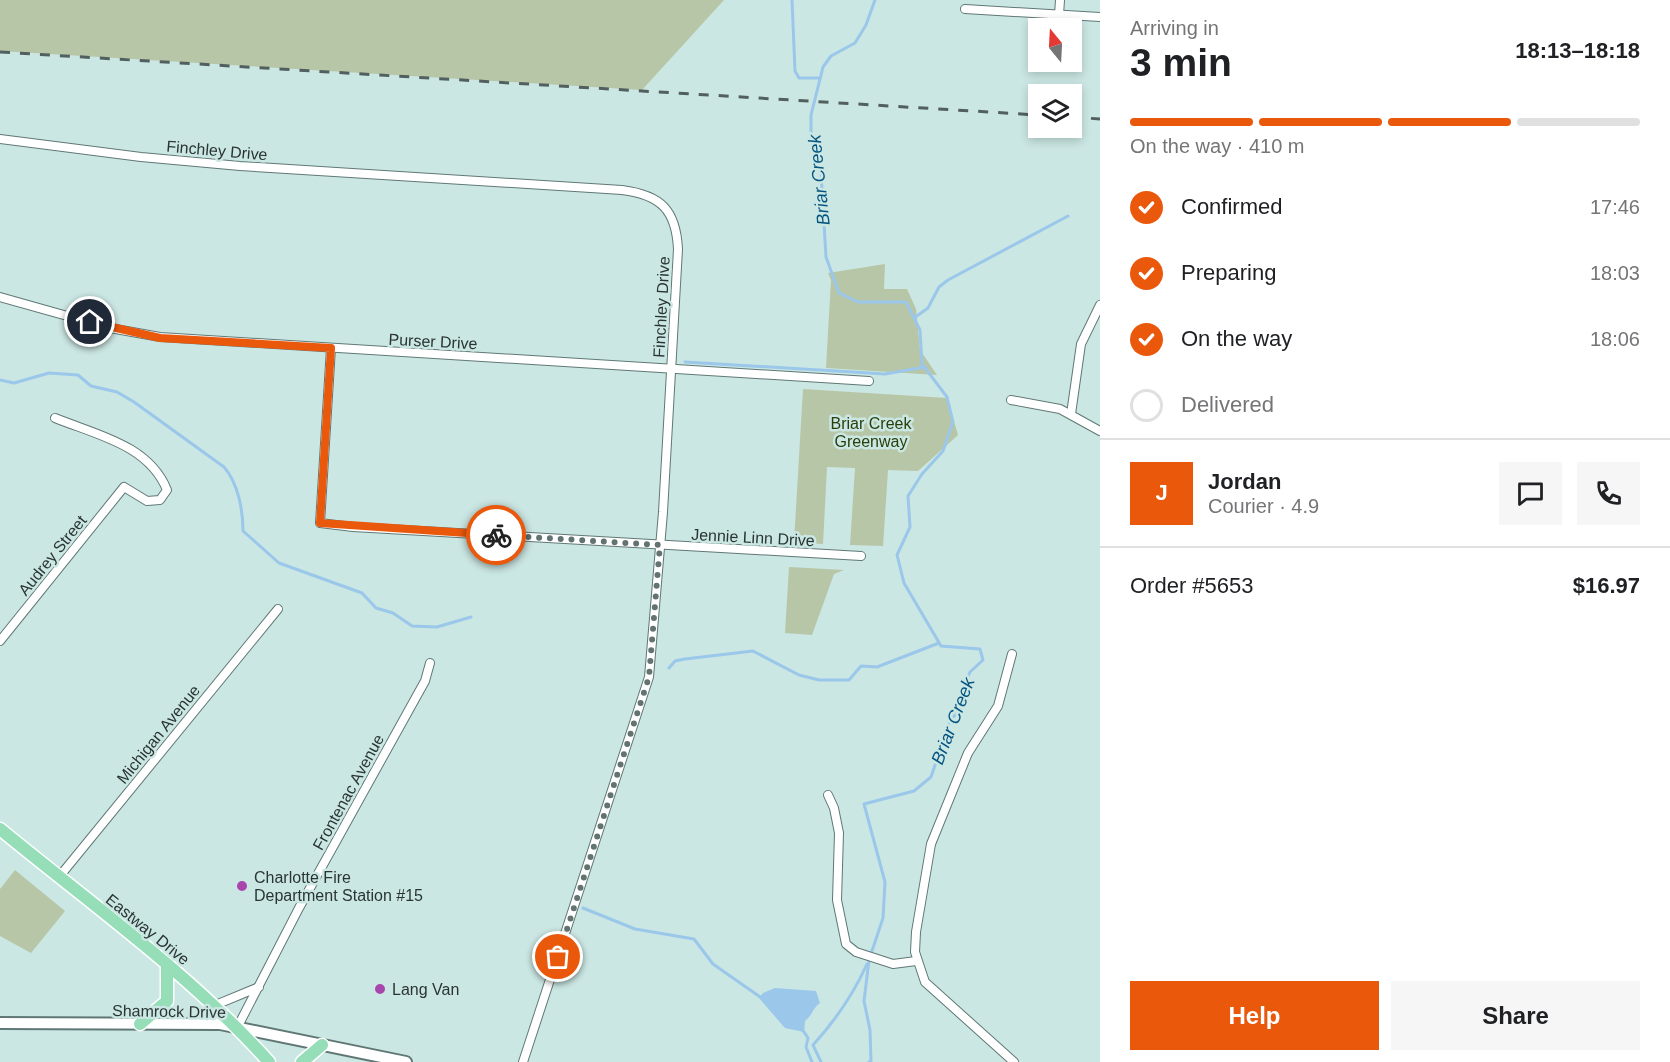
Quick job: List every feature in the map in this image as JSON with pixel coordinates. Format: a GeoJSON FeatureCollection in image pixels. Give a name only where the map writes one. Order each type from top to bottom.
{"type":"FeatureCollection","features":[{"type":"Feature","properties":{"kind":"main road","name":"Eastway Drive"},"geometry":{"type":"LineString","coordinates":[[0,829],[167,964],[237,1028],[269,1062]]}},
{"type":"Feature","properties":{"kind":"main road"},"geometry":{"type":"LineString","coordinates":[[140,1024],[167,1001],[167,964]]}},
{"type":"Feature","properties":{"kind":"main road"},"geometry":{"type":"LineString","coordinates":[[302,1062],[322,1045]]}},
{"type":"Feature","properties":{"kind":"street"},"geometry":{"type":"LineString","coordinates":[[1059,15],[1060,0]]}},
{"type":"Feature","properties":{"kind":"street"},"geometry":{"type":"LineString","coordinates":[[965,9],[1100,17]]}},
{"type":"Feature","properties":{"kind":"street"},"geometry":{"type":"LineString","coordinates":[[0,139],[0,144]]}},
{"type":"Feature","properties":{"kind":"street","name":"Finchley Drive"},"geometry":{"type":"LineString","coordinates":[[0,139],[141,157],[622,190],[649,195],[669,212],[677,238],[660,545],[649,677],[523,1062]]}},
{"type":"Feature","properties":{"kind":"street","name":"Purser Drive"},"geometry":{"type":"LineString","coordinates":[[0,297],[118,330],[160,338],[869,381]]}},
{"type":"Feature","properties":{"kind":"street"},"geometry":{"type":"LineString","coordinates":[[1071,414],[1081,344],[1100,305]]}},
{"type":"Feature","properties":{"kind":"street","name":"Jennie Linn Drive"},"geometry":{"type":"LineString","coordinates":[[331,348],[320,523],[861,556]]}},
{"type":"Feature","properties":{"kind":"street"},"geometry":{"type":"LineString","coordinates":[[1011,399],[1071,414],[1100,431]]}},
{"type":"Feature","properties":{"kind":"street","name":"Audrey Street"},"geometry":{"type":"LineString","coordinates":[[0,641],[124,487],[147,501],[160,500],[167,490],[160,472],[136,451],[55,418]]}},
{"type":"Feature","properties":{"kind":"street","name":"Michigan Avenue"},"geometry":{"type":"LineString","coordinates":[[59,877],[278,609]]}},
{"type":"Feature","properties":{"kind":"street"},"geometry":{"type":"LineString","coordinates":[[1012,654],[998,706],[968,753],[931,844],[916,932],[916,961],[925,982],[1014,1062]]}},
{"type":"Feature","properties":{"kind":"street","name":"Frontenac Avenue"},"geometry":{"type":"LineString","coordinates":[[237,1028],[299,908],[425,681],[430,663]]}},
{"type":"Feature","properties":{"kind":"street"},"geometry":{"type":"LineString","coordinates":[[828,795],[834,807],[838,833],[837,900],[844,936],[850,949],[898,965],[916,961]]}},
{"type":"Feature","properties":{"kind":"street"},"geometry":{"type":"LineString","coordinates":[[213,1006],[259,987]]}},
{"type":"Feature","properties":{"kind":"street","name":"Shamrock Drive"},"geometry":{"type":"LineString","coordinates":[[0,1023],[210,1024],[406,1062]]}},
{"type":"Feature","properties":{"kind":"green space"},"geometry":{"type":"Polygon","coordinates":[[[0,0],[724,0],[642,90],[0,51],[0,0]]]}},
{"type":"Feature","properties":{"kind":"green space","name":"Briar Creek Greenway"},"geometry":{"type":"Polygon","coordinates":[[[885,264],[884,289],[907,289],[916,309],[920,350],[937,375],[826,368],[831,280],[828,273],[885,264]]]}},
{"type":"Feature","properties":{"kind":"green space","name":"Briar Creek Greenway"},"geometry":{"type":"Polygon","coordinates":[[[803,389],[947,398],[958,435],[918,471],[888,470],[883,546],[850,545],[855,468],[827,467],[823,544],[794,542],[803,389]]]}},
{"type":"Feature","properties":{"kind":"green space"},"geometry":{"type":"Polygon","coordinates":[[[789,567],[844,570],[834,574],[812,635],[785,633],[789,567]]]}},
{"type":"Feature","properties":{"kind":"green space"},"geometry":{"type":"Polygon","coordinates":[[[15,870],[65,911],[31,953],[0,936],[0,889],[15,870]]]}},
{"type":"Feature","properties":{"kind":"water"},"geometry":{"type":"Polygon","coordinates":[[[775,988],[816,991],[820,1003],[805,1021],[804,1032],[785,1028],[759,998],[763,993],[775,988]]]}},
{"type":"Feature","properties":{"kind":"waterway"},"geometry":{"type":"LineString","coordinates":[[792,0],[795,71],[799,78],[820,78]]}},
{"type":"Feature","properties":{"kind":"waterway","name":"Briar Creek"},"geometry":{"type":"LineString","coordinates":[[869,1062],[871,1061],[870,1030],[864,1001],[869,960],[883,918],[885,882],[864,804],[914,791],[931,777],[950,721],[963,705],[962,690],[970,672],[983,660],[980,649],[941,646],[904,583],[897,555],[910,527],[908,496],[922,474],[943,451],[953,422],[947,397],[922,364],[920,330],[906,302],[858,302],[839,293],[826,257],[821,173],[811,131],[811,115],[823,67],[831,56],[855,43],[866,25],[875,0]]}},
{"type":"Feature","properties":{"kind":"waterway"},"geometry":{"type":"LineString","coordinates":[[914,318],[928,308],[939,287],[948,280],[1068,216]]}},
{"type":"Feature","properties":{"kind":"waterway"},"geometry":{"type":"LineString","coordinates":[[685,362],[885,374],[925,367]]}},
{"type":"Feature","properties":{"kind":"waterway"},"geometry":{"type":"LineString","coordinates":[[0,380],[14,383],[49,373],[78,375],[91,386],[117,392],[224,467],[239,497],[243,531],[279,563],[362,593],[376,608],[393,613],[412,626],[437,627],[471,617]]}},
{"type":"Feature","properties":{"kind":"waterway"},"geometry":{"type":"LineString","coordinates":[[669,668],[675,661],[753,651],[799,675],[819,680],[849,680],[861,666],[877,667],[939,643]]}},
{"type":"Feature","properties":{"kind":"waterway"},"geometry":{"type":"LineString","coordinates":[[583,908],[635,929],[694,939],[713,964],[763,999]]}},
{"type":"Feature","properties":{"kind":"waterway"},"geometry":{"type":"LineString","coordinates":[[821,1062],[813,1045],[843,1007],[867,964]]}},
{"type":"Feature","properties":{"kind":"waterway"},"geometry":{"type":"LineString","coordinates":[[802,1029],[808,1038],[806,1047],[812,1062]]}},
{"type":"Feature","properties":{"kind":"railway"},"geometry":{"type":"LineString","coordinates":[[0,52],[1028,114]]}},
{"type":"Feature","properties":{"kind":"railway"},"geometry":{"type":"LineString","coordinates":[[1082,118],[1100,119]]}},
{"type":"Feature","properties":{"kind":"way so far"},"geometry":{"type":"LineString","coordinates":[[496,535],[660,545],[649,677],[558,957]]}},
{"type":"Feature","properties":{"kind":"place","name":"Charlotte Fire Department Station #15"},"geometry":{"type":"Point","coordinates":[242,886]}},
{"type":"Feature","properties":{"kind":"place","name":"Lang Van"},"geometry":{"type":"Point","coordinates":[380,989]}},
{"type":"Feature","properties":{"kind":"route"},"geometry":{"type":"LineString","coordinates":[[90,322],[160,338],[331,348],[320,523],[496,535]]}}]}
